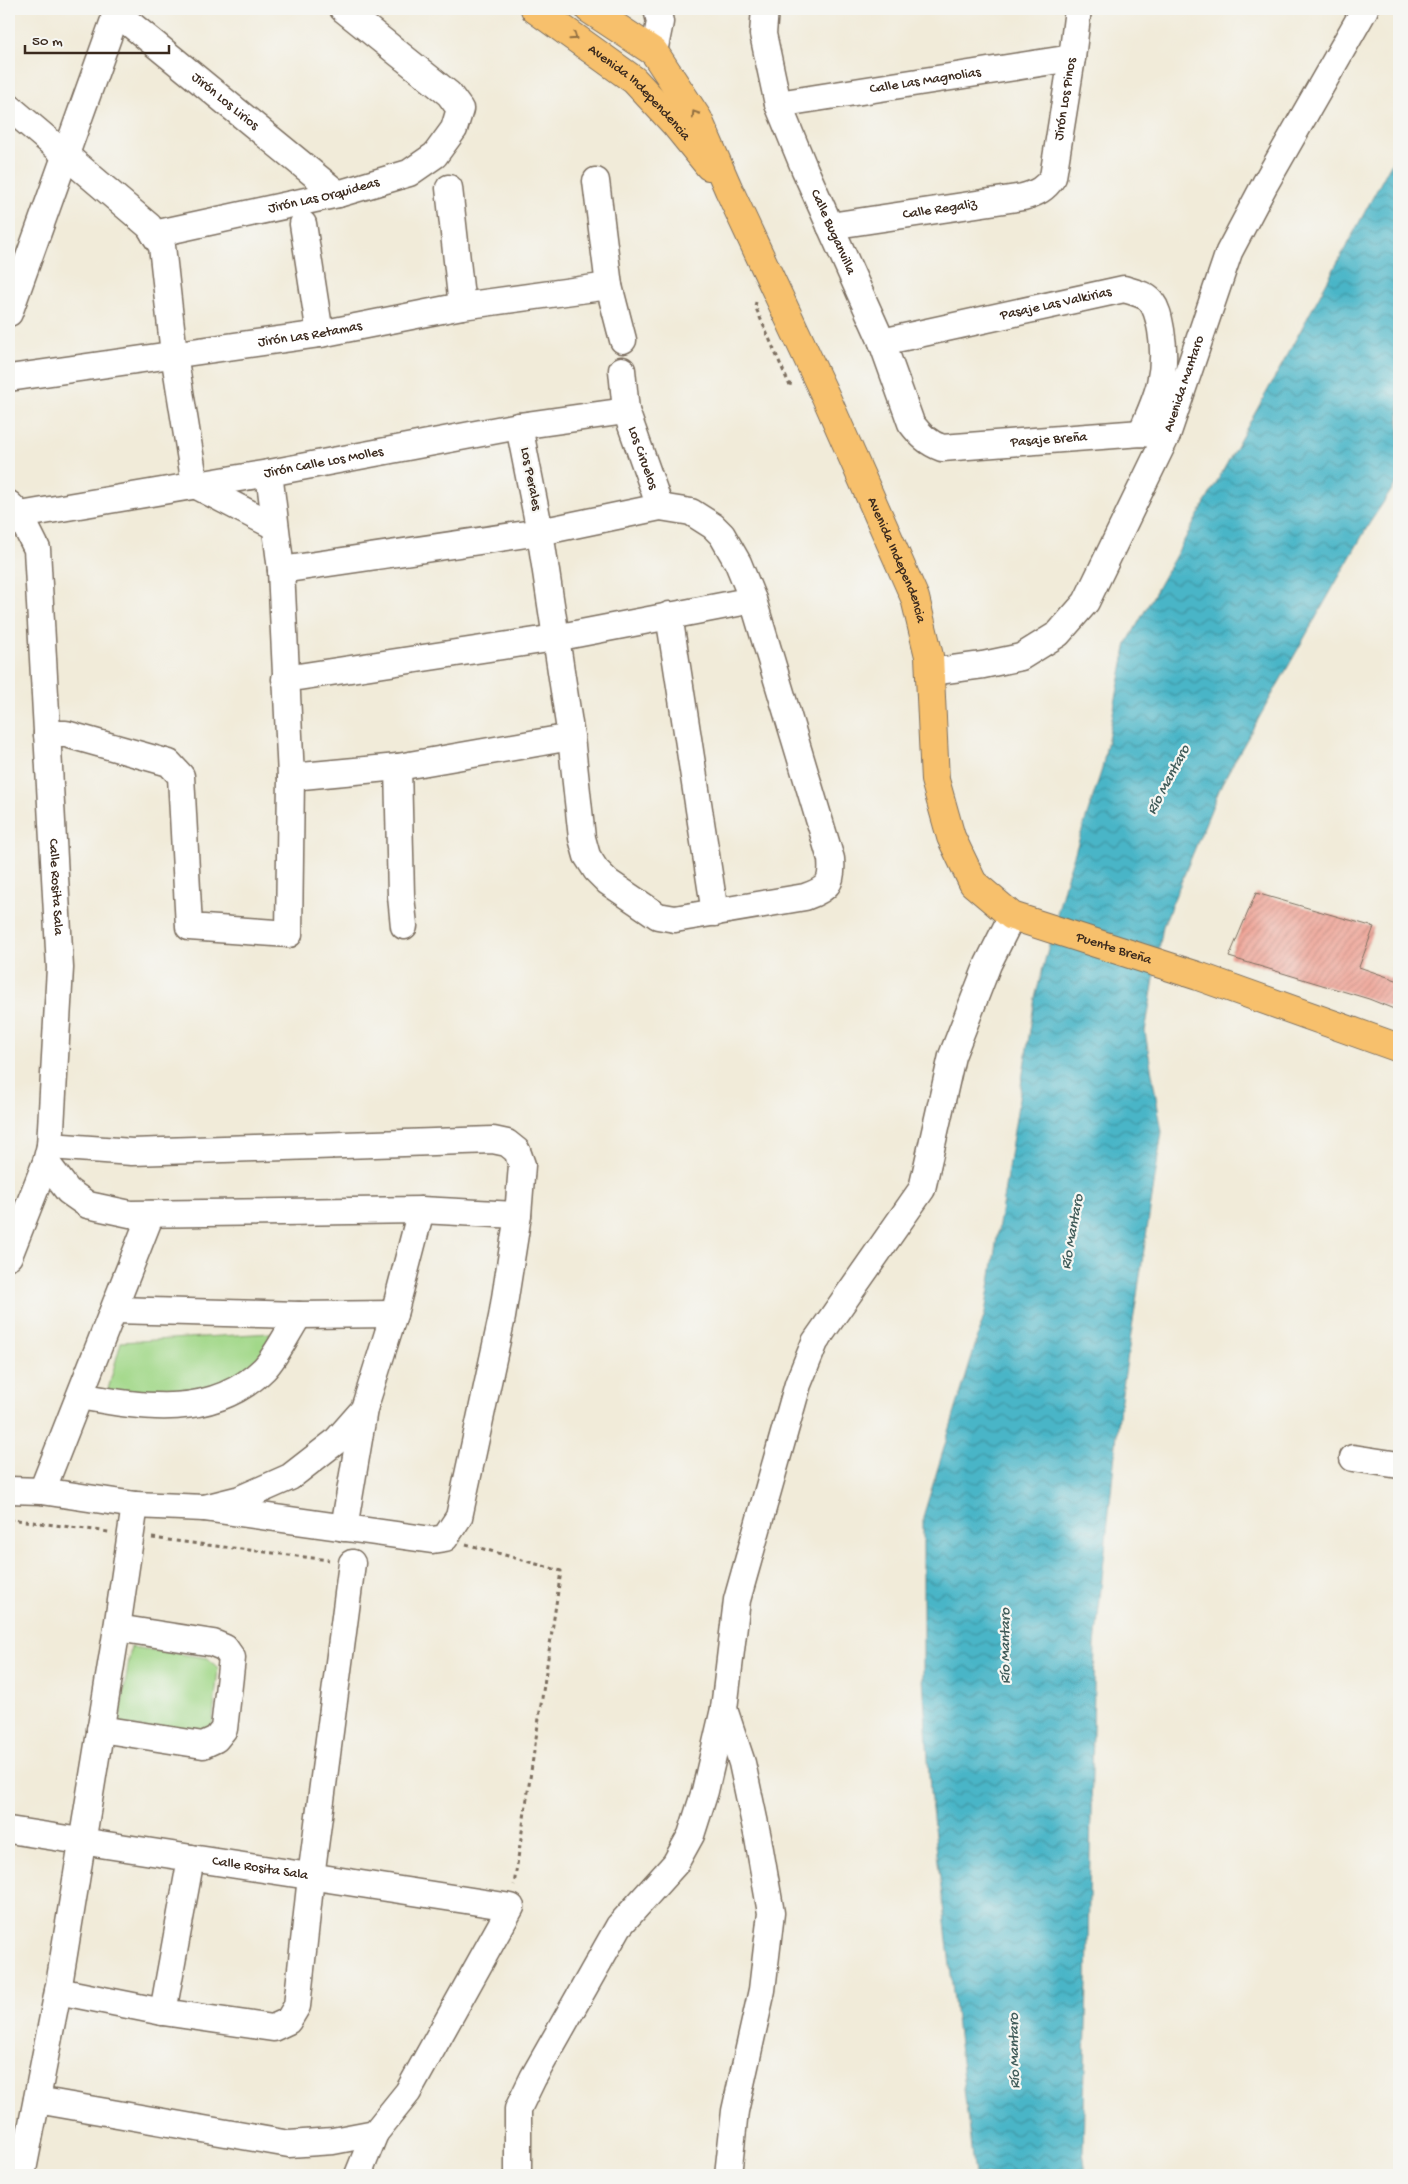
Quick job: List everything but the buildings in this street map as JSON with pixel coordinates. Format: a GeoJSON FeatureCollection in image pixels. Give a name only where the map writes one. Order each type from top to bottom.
{"type":"FeatureCollection","features":[{"type":"Feature","properties":{"kind":"main road","name":"Avenida Independencia"},"geometry":{"type":"LineString","coordinates":[[535,9],[634,80],[674,124],[729,190]]}},
{"type":"Feature","properties":{"kind":"main road","name":"Avenida Independencia"},"geometry":{"type":"LineString","coordinates":[[590,9],[654,52],[698,119],[729,190],[825,395],[915,598],[929,656],[935,780],[951,837],[974,883],[1021,919]]}},
{"type":"Feature","properties":{"kind":"main road","name":"Puente Breña"},"geometry":{"type":"LineString","coordinates":[[1021,919],[1198,976],[1399,1048]]}},
{"type":"Feature","properties":{"kind":"street","name":"Jirón Las Orquideas"},"geometry":{"type":"LineString","coordinates":[[154,234],[338,194],[409,173],[435,155],[454,129],[460,109],[449,94],[343,9]]}},
{"type":"Feature","properties":{"kind":"street","name":"Calle Buganvilla"},"geometry":{"type":"LineString","coordinates":[[765,9],[763,34],[778,104],[882,342],[911,423],[919,434],[931,444]]}},
{"type":"Feature","properties":{"kind":"street","name":"Jirón Los Pinos"},"geometry":{"type":"LineString","coordinates":[[1047,186],[1053,177],[1078,9]]}},
{"type":"Feature","properties":{"kind":"street","name":"Avenida Mantaro"},"geometry":{"type":"LineString","coordinates":[[930,672],[984,665],[1021,657],[1058,634],[1086,602],[1167,435],[1228,252],[1365,9]]}},
{"type":"Feature","properties":{"kind":"street"},"geometry":{"type":"LineString","coordinates":[[9,309],[116,10]]}},
{"type":"Feature","properties":{"kind":"street","name":"Jirón Los Lirios"},"geometry":{"type":"LineString","coordinates":[[116,10],[338,194]]}},
{"type":"Feature","properties":{"kind":"street"},"geometry":{"type":"LineString","coordinates":[[653,13],[654,52]]}},
{"type":"Feature","properties":{"kind":"street","name":"Calle Las Magnolias"},"geometry":{"type":"LineString","coordinates":[[778,104],[1072,58]]}},
{"type":"Feature","properties":{"kind":"street"},"geometry":{"type":"LineString","coordinates":[[9,107],[149,226],[162,246],[174,354],[195,485],[274,526]]}},
{"type":"Feature","properties":{"kind":"street"},"geometry":{"type":"LineString","coordinates":[[596,181],[609,286],[624,340]]}},
{"type":"Feature","properties":{"kind":"street","name":"Calle Regaliz"},"geometry":{"type":"LineString","coordinates":[[830,226],[1023,197],[1037,193],[1047,186]]}},
{"type":"Feature","properties":{"kind":"street"},"geometry":{"type":"LineString","coordinates":[[449,188],[462,306]]}},
{"type":"Feature","properties":{"kind":"street"},"geometry":{"type":"LineString","coordinates":[[303,224],[320,334]]}},
{"type":"Feature","properties":{"kind":"street","name":"Jirón Las Retamas"},"geometry":{"type":"LineString","coordinates":[[9,378],[320,334],[462,306],[609,286]]}},
{"type":"Feature","properties":{"kind":"street","name":"Pasaje Las Valkirias"},"geometry":{"type":"LineString","coordinates":[[882,342],[1124,289],[1139,293],[1151,300],[1158,314],[1163,364],[1157,398],[1141,433]]}},
{"type":"Feature","properties":{"kind":"street","name":"Los Ciruelos"},"geometry":{"type":"LineString","coordinates":[[622,370],[626,411],[660,507]]}},
{"type":"Feature","properties":{"kind":"street","name":"Jirón Calle Los Molles"},"geometry":{"type":"LineString","coordinates":[[14,510],[195,485],[520,426],[626,411]]}},
{"type":"Feature","properties":{"kind":"street","name":"Los Perales"},"geometry":{"type":"LineString","coordinates":[[520,426],[540,532],[571,737],[582,838],[587,856],[596,870],[608,882],[658,916],[675,919],[806,897],[819,892],[828,884],[832,874],[830,859],[753,600]]}},
{"type":"Feature","properties":{"kind":"street","name":"Pasaje Breña"},"geometry":{"type":"LineString","coordinates":[[931,444],[942,448],[957,448],[1141,433],[1167,435]]}},
{"type":"Feature","properties":{"kind":"street"},"geometry":{"type":"LineString","coordinates":[[47,734],[66,734],[169,763],[181,776],[189,927],[289,934],[291,777],[281,570],[274,526],[269,473]]}},
{"type":"Feature","properties":{"kind":"street"},"geometry":{"type":"LineString","coordinates":[[281,570],[540,532],[660,507],[691,512],[703,518],[722,535],[738,563],[753,600],[555,638],[285,679]]}},
{"type":"Feature","properties":{"kind":"street","name":"Calle Rosita Sala"},"geometry":{"type":"LineString","coordinates":[[9,1256],[15,1222],[48,1154],[60,968],[38,549],[14,510]]}},
{"type":"Feature","properties":{"kind":"street"},"geometry":{"type":"LineString","coordinates":[[669,615],[716,913]]}},
{"type":"Feature","properties":{"kind":"street"},"geometry":{"type":"LineString","coordinates":[[291,777],[398,767],[571,737]]}},
{"type":"Feature","properties":{"kind":"street"},"geometry":{"type":"LineString","coordinates":[[398,767],[401,896],[404,926]]}},
{"type":"Feature","properties":{"kind":"street"},"geometry":{"type":"LineString","coordinates":[[518,2175],[518,2108],[533,2078],[619,1926],[676,1864],[691,1834],[705,1791],[724,1709],[737,1600],[798,1384],[815,1342],[922,1189],[952,1056],[988,964],[1021,919]]}},
{"type":"Feature","properties":{"kind":"street"},"geometry":{"type":"LineString","coordinates":[[9,1490],[42,1492],[135,1505],[204,1508],[432,1540],[445,1538],[459,1517],[502,1317],[518,1215],[522,1165],[517,1151],[507,1143],[493,1140],[48,1154],[68,1191],[88,1205],[130,1214],[421,1210],[518,1215]]}},
{"type":"Feature","properties":{"kind":"street"},"geometry":{"type":"LineString","coordinates":[[344,1528],[364,1409],[394,1314],[421,1210]]}},
{"type":"Feature","properties":{"kind":"street"},"geometry":{"type":"LineString","coordinates":[[42,1492],[151,1214]]}},
{"type":"Feature","properties":{"kind":"street"},"geometry":{"type":"LineString","coordinates":[[114,1310],[394,1314]]}},
{"type":"Feature","properties":{"kind":"street"},"geometry":{"type":"LineString","coordinates":[[80,1396],[124,1404],[180,1406],[208,1402],[237,1391],[265,1368],[299,1314]]}},
{"type":"Feature","properties":{"kind":"street"},"geometry":{"type":"LineString","coordinates":[[204,1508],[240,1499],[290,1477],[335,1442],[364,1409]]}},
{"type":"Feature","properties":{"kind":"street"},"geometry":{"type":"LineString","coordinates":[[1353,1458],[1399,1465]]}},
{"type":"Feature","properties":{"kind":"street"},"geometry":{"type":"LineString","coordinates":[[22,2175],[58,1990],[81,1842],[118,1628],[135,1505]]}},
{"type":"Feature","properties":{"kind":"street"},"geometry":{"type":"LineString","coordinates":[[58,1990],[163,2012],[274,2028],[288,2021],[297,2006],[311,1877],[352,1563]]}},
{"type":"Feature","properties":{"kind":"street"},"geometry":{"type":"LineString","coordinates":[[100,1729],[203,1745],[216,1739],[224,1729],[232,1658],[225,1648],[212,1643],[118,1628]]}},
{"type":"Feature","properties":{"kind":"street"},"geometry":{"type":"LineString","coordinates":[[724,1709],[742,1763],[771,1913],[762,1990],[735,2112],[728,2175]]}},
{"type":"Feature","properties":{"kind":"street","name":"Calle Rosita Sala"},"geometry":{"type":"LineString","coordinates":[[9,1830],[511,1908]]}},
{"type":"Feature","properties":{"kind":"street"},"geometry":{"type":"LineString","coordinates":[[163,2012],[191,1858]]}},
{"type":"Feature","properties":{"kind":"street"},"geometry":{"type":"LineString","coordinates":[[358,2175],[374,2132],[408,2092],[511,1908]]}},
{"type":"Feature","properties":{"kind":"street"},"geometry":{"type":"LineString","coordinates":[[37,2100],[289,2144],[333,2142],[374,2132]]}},
{"type":"Feature","properties":{"kind":"path"},"geometry":{"type":"LineString","coordinates":[[9,1519],[352,1563]]}},
{"type":"Feature","properties":{"kind":"path"},"geometry":{"type":"LineString","coordinates":[[445,1538],[562,1571],[511,1908]]}},
{"type":"Feature","properties":{"kind":"green space"},"geometry":{"type":"Polygon","coordinates":[[[287,1332],[223,1394],[106,1397],[121,1342],[287,1332]]]}},
{"type":"Feature","properties":{"kind":"green space"},"geometry":{"type":"Polygon","coordinates":[[[131,1647],[208,1658],[218,1668],[212,1728],[202,1738],[119,1724],[131,1647]]]}},
{"type":"Feature","properties":{"kind":"water","name":"Río Mantaro"},"geometry":{"type":"Polygon","coordinates":[[[1399,149],[1399,479],[1369,524],[1222,783],[1163,926],[1145,1032],[1162,1132],[1120,1406],[1095,1646],[1083,2151],[1086,2175],[974,2175],[930,1792],[923,1678],[923,1517],[985,1313],[1035,998],[1066,880],[1102,769],[1127,643],[1284,361],[1399,149]]]}}]}
